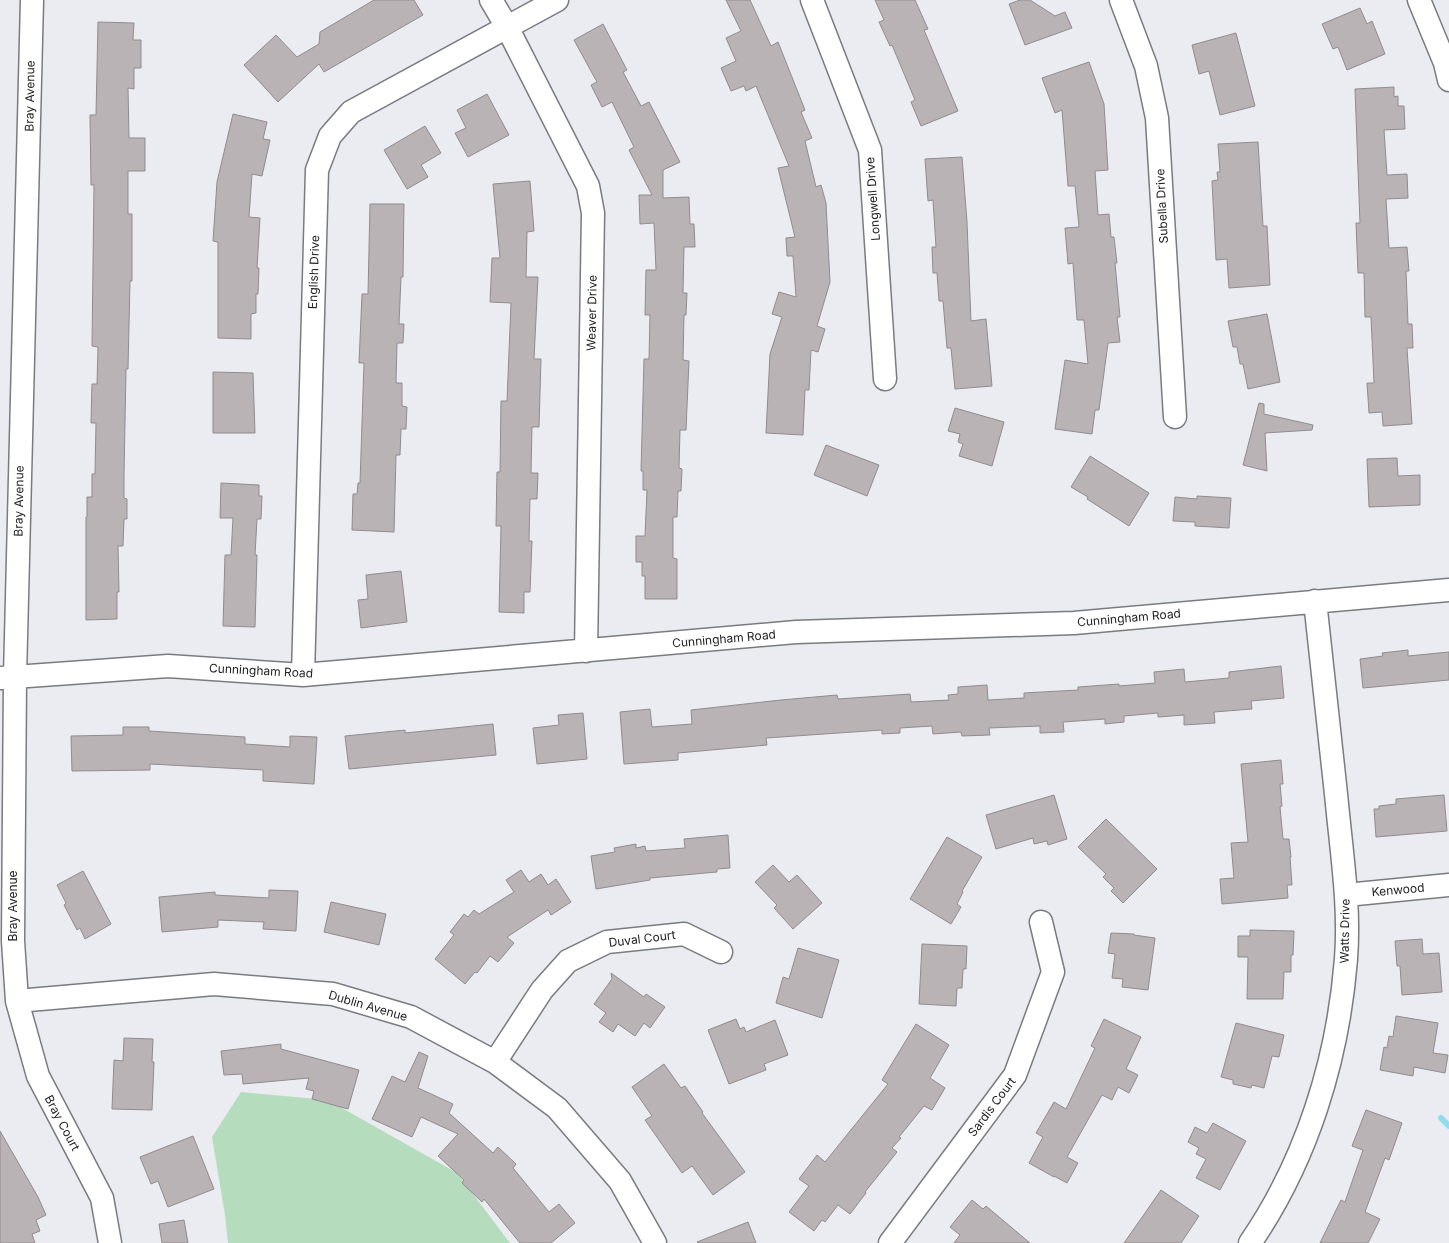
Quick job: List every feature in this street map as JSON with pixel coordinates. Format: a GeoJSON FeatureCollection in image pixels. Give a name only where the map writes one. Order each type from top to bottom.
{"type":"FeatureCollection","features":[{"type":"Feature","properties":{"kind":"street","name":"Bray Avenue"},"geometry":{"type":"LineString","coordinates":[[17,1002],[12,941],[8,678],[32,0]]}},
{"type":"Feature","properties":{"kind":"street","name":"Weaver Drive"},"geometry":{"type":"LineString","coordinates":[[491,0],[507,26],[588,186],[594,213],[586,651]]}},
{"type":"Feature","properties":{"kind":"street","name":"English Drive"},"geometry":{"type":"LineString","coordinates":[[303,675],[317,170],[330,136],[351,112],[557,0]]}},
{"type":"Feature","properties":{"kind":"street","name":"Longwell Drive"},"geometry":{"type":"LineString","coordinates":[[812,0],[870,150],[884,379]]}},
{"type":"Feature","properties":{"kind":"street","name":"Subella Drive"},"geometry":{"type":"LineString","coordinates":[[1121,0],[1146,66],[1157,118],[1174,417]]}},
{"type":"Feature","properties":{"kind":"street"},"geometry":{"type":"LineString","coordinates":[[1419,0],[1445,63],[1449,80]]}},
{"type":"Feature","properties":{"kind":"street","name":"Cunningham Road"},"geometry":{"type":"LineString","coordinates":[[8,678],[168,666],[303,675],[796,632],[1074,623],[1315,600],[1449,590]]}},
{"type":"Feature","properties":{"kind":"street","name":"Watts Drive"},"geometry":{"type":"LineString","coordinates":[[1250,1243],[1299,1156],[1324,1085],[1338,1030],[1346,958],[1346,895],[1315,600]]}},
{"type":"Feature","properties":{"kind":"street","name":"Kenwood"},"geometry":{"type":"LineString","coordinates":[[1346,895],[1449,885]]}},
{"type":"Feature","properties":{"kind":"street","name":"Sardis Court"},"geometry":{"type":"LineString","coordinates":[[890,1243],[1015,1075],[1053,972],[1041,922]]}},
{"type":"Feature","properties":{"kind":"street","name":"Duval Court"},"geometry":{"type":"LineString","coordinates":[[495,1062],[542,990],[568,961],[607,942],[684,934],[721,952]]}},
{"type":"Feature","properties":{"kind":"street","name":"Dublin Avenue"},"geometry":{"type":"LineString","coordinates":[[17,1002],[214,984],[333,994],[411,1017],[495,1062],[557,1108],[620,1181],[655,1243]]}},
{"type":"Feature","properties":{"kind":"street","name":"Bray Court"},"geometry":{"type":"LineString","coordinates":[[17,1002],[38,1076],[102,1198],[110,1243]]}},
{"type":"Feature","properties":{"kind":"green space"},"geometry":{"type":"Polygon","coordinates":[[[241,1092],[328,1100],[457,1173],[510,1243],[228,1243],[212,1137],[241,1092]]]}},
{"type":"Feature","properties":{"kind":"building"},"geometry":{"type":"Polygon","coordinates":[[[374,0],[414,0],[423,15],[324,72],[319,64],[278,102],[244,65],[276,35],[297,57],[319,44],[320,32],[374,0]]]}},
{"type":"Feature","properties":{"kind":"building"},"geometry":{"type":"Polygon","coordinates":[[[726,0],[750,0],[771,46],[778,42],[805,110],[801,112],[812,138],[805,141],[816,187],[821,185],[826,203],[830,282],[817,326],[825,329],[818,352],[811,350],[809,390],[805,390],[803,435],[766,433],[770,354],[782,317],[772,314],[779,292],[796,297],[793,256],[787,256],[786,238],[795,237],[778,168],[789,166],[756,86],[746,91],[744,86],[731,91],[721,68],[736,61],[726,38],[741,31],[726,0]]]}},
{"type":"Feature","properties":{"kind":"building"},"geometry":{"type":"Polygon","coordinates":[[[875,0],[915,0],[928,29],[924,30],[958,111],[921,126],[911,102],[915,100],[892,45],[890,46],[879,22],[884,20],[875,0]]]}},
{"type":"Feature","properties":{"kind":"building"},"geometry":{"type":"Polygon","coordinates":[[[1020,0],[1030,0],[1055,16],[1065,12],[1072,28],[1025,45],[1009,4],[1020,0]]]}},
{"type":"Feature","properties":{"kind":"building"},"geometry":{"type":"Polygon","coordinates":[[[1360,8],[1367,24],[1372,21],[1385,54],[1347,70],[1338,47],[1333,49],[1322,24],[1360,8]]]}},
{"type":"Feature","properties":{"kind":"building"},"geometry":{"type":"Polygon","coordinates":[[[98,22],[134,23],[133,40],[141,40],[141,68],[134,68],[134,89],[128,88],[129,138],[145,138],[145,171],[128,171],[128,214],[132,214],[132,281],[130,281],[128,369],[126,369],[124,498],[127,499],[127,519],[124,519],[123,546],[118,546],[119,592],[117,592],[117,619],[86,620],[86,517],[87,497],[92,497],[92,474],[95,474],[96,423],[91,423],[92,384],[97,384],[98,347],[92,346],[94,185],[91,185],[90,115],[96,115],[98,22]]]}},
{"type":"Feature","properties":{"kind":"building"},"geometry":{"type":"Polygon","coordinates":[[[603,24],[627,70],[623,72],[641,106],[649,102],[680,162],[663,170],[663,198],[689,197],[690,224],[694,224],[695,247],[684,247],[683,293],[687,293],[686,315],[684,315],[683,360],[689,361],[686,430],[680,430],[679,468],[682,469],[681,491],[678,491],[677,517],[673,517],[673,558],[677,559],[677,599],[645,599],[645,576],[642,576],[642,562],[636,562],[636,536],[645,536],[647,490],[643,490],[643,471],[641,471],[644,359],[649,359],[650,315],[645,315],[646,270],[656,270],[654,223],[640,224],[639,195],[652,195],[629,150],[634,147],[612,102],[602,107],[591,85],[597,82],[574,40],[603,24]]]}},
{"type":"Feature","properties":{"kind":"building"},"geometry":{"type":"Polygon","coordinates":[[[1236,33],[1255,106],[1220,115],[1209,71],[1199,74],[1192,45],[1236,33]]]}},
{"type":"Feature","properties":{"kind":"building"},"geometry":{"type":"Polygon","coordinates":[[[1089,62],[1104,104],[1108,170],[1095,171],[1098,215],[1109,214],[1111,237],[1114,237],[1120,317],[1117,317],[1120,342],[1108,343],[1099,410],[1095,410],[1092,434],[1055,429],[1065,360],[1088,364],[1084,320],[1077,320],[1073,263],[1068,264],[1065,228],[1079,227],[1075,186],[1068,186],[1062,110],[1055,113],[1042,78],[1089,62]]]}},
{"type":"Feature","properties":{"kind":"building"},"geometry":{"type":"Polygon","coordinates":[[[1394,87],[1394,97],[1398,96],[1398,106],[1404,106],[1405,129],[1384,130],[1387,175],[1407,174],[1408,198],[1386,199],[1389,248],[1407,247],[1409,271],[1406,271],[1408,324],[1412,324],[1413,348],[1407,348],[1412,424],[1383,426],[1382,412],[1369,413],[1367,383],[1374,383],[1371,317],[1365,317],[1364,273],[1358,273],[1356,223],[1360,223],[1355,89],[1394,87]]]}},
{"type":"Feature","properties":{"kind":"building"},"geometry":{"type":"Polygon","coordinates":[[[487,94],[509,135],[468,157],[455,133],[466,128],[457,110],[487,94]]]}},
{"type":"Feature","properties":{"kind":"building"},"geometry":{"type":"Polygon","coordinates":[[[233,114],[267,122],[263,139],[270,140],[262,176],[252,174],[249,217],[260,218],[257,268],[259,268],[258,294],[256,294],[256,313],[251,314],[251,339],[218,338],[218,242],[213,241],[217,182],[233,114]]]}},
{"type":"Feature","properties":{"kind":"building"},"geometry":{"type":"Polygon","coordinates":[[[425,126],[441,153],[421,165],[428,177],[407,189],[384,150],[425,126]]]}},
{"type":"Feature","properties":{"kind":"building"},"geometry":{"type":"Polygon","coordinates":[[[1258,142],[1263,226],[1267,226],[1270,285],[1229,288],[1227,259],[1216,260],[1212,181],[1218,180],[1217,172],[1220,172],[1218,144],[1258,142]]]}},
{"type":"Feature","properties":{"kind":"building"},"geometry":{"type":"Polygon","coordinates":[[[962,157],[971,321],[986,319],[992,386],[955,389],[951,348],[947,348],[943,301],[939,301],[937,273],[933,273],[932,247],[936,247],[933,200],[928,201],[925,159],[962,157]]]}},
{"type":"Feature","properties":{"kind":"building"},"geometry":{"type":"Polygon","coordinates":[[[530,181],[534,231],[527,232],[526,277],[538,277],[534,359],[541,359],[539,427],[532,427],[531,473],[538,473],[537,499],[530,499],[529,541],[532,541],[530,592],[524,592],[524,613],[499,612],[501,526],[496,526],[497,472],[500,472],[501,401],[507,401],[511,303],[490,302],[492,258],[500,258],[493,184],[530,181]]]}},
{"type":"Feature","properties":{"kind":"building"},"geometry":{"type":"Polygon","coordinates":[[[370,204],[404,204],[403,277],[401,277],[399,324],[404,324],[403,343],[397,343],[396,383],[402,383],[402,406],[407,407],[406,429],[401,429],[400,455],[396,455],[394,532],[352,530],[353,494],[357,494],[358,483],[360,483],[364,363],[359,363],[362,294],[368,294],[370,204]]]}},
{"type":"Feature","properties":{"kind":"building"},"geometry":{"type":"Polygon","coordinates":[[[1267,314],[1280,382],[1248,389],[1237,347],[1233,347],[1228,321],[1267,314]]]}},
{"type":"Feature","properties":{"kind":"building"},"geometry":{"type":"Polygon","coordinates":[[[213,372],[253,373],[255,433],[213,433],[213,372]]]}},
{"type":"Feature","properties":{"kind":"building"},"geometry":{"type":"Polygon","coordinates":[[[1259,403],[1264,404],[1264,414],[1313,425],[1312,430],[1265,433],[1267,471],[1243,465],[1259,403]]]}},
{"type":"Feature","properties":{"kind":"building"},"geometry":{"type":"Polygon","coordinates":[[[955,408],[1004,422],[992,466],[959,456],[963,444],[958,442],[960,434],[948,431],[955,408]]]}},
{"type":"Feature","properties":{"kind":"building"},"geometry":{"type":"Polygon","coordinates":[[[826,445],[879,465],[867,496],[814,475],[826,445]]]}},
{"type":"Feature","properties":{"kind":"building"},"geometry":{"type":"Polygon","coordinates":[[[1090,456],[1149,493],[1129,526],[1071,487],[1090,456]]]}},
{"type":"Feature","properties":{"kind":"building"},"geometry":{"type":"Polygon","coordinates":[[[1397,458],[1398,476],[1420,475],[1420,505],[1369,507],[1367,459],[1397,458]]]}},
{"type":"Feature","properties":{"kind":"building"},"geometry":{"type":"Polygon","coordinates":[[[221,483],[259,485],[259,496],[262,496],[261,519],[257,519],[255,555],[257,555],[255,627],[223,626],[225,555],[231,555],[233,518],[220,518],[221,483]]]}},
{"type":"Feature","properties":{"kind":"building"},"geometry":{"type":"Polygon","coordinates":[[[1197,496],[1231,498],[1229,528],[1195,526],[1195,522],[1173,521],[1175,497],[1197,499],[1197,496]]]}},
{"type":"Feature","properties":{"kind":"building"},"geometry":{"type":"Polygon","coordinates":[[[401,571],[407,622],[361,628],[358,600],[368,599],[366,575],[401,571]]]}},
{"type":"Feature","properties":{"kind":"building"},"geometry":{"type":"Polygon","coordinates":[[[1408,650],[1408,656],[1449,652],[1449,680],[1363,688],[1360,659],[1383,656],[1382,653],[1408,650]]]}},
{"type":"Feature","properties":{"kind":"building"},"geometry":{"type":"Polygon","coordinates":[[[1281,666],[1284,698],[1251,701],[1252,709],[1214,712],[1215,723],[1184,725],[1184,715],[1158,717],[1158,713],[1124,716],[1124,722],[1105,724],[1105,719],[1063,722],[1064,732],[1040,733],[1040,726],[989,728],[990,735],[962,736],[961,732],[933,734],[932,726],[900,728],[900,733],[882,734],[882,730],[766,738],[767,745],[678,753],[678,760],[624,764],[620,712],[650,709],[652,727],[692,724],[691,710],[781,700],[837,695],[838,699],[910,694],[911,702],[949,700],[948,695],[958,694],[958,687],[987,685],[988,700],[1024,698],[1024,693],[1078,690],[1078,687],[1155,683],[1154,672],[1184,669],[1185,682],[1229,678],[1229,672],[1281,666]]]}},
{"type":"Feature","properties":{"kind":"building"},"geometry":{"type":"Polygon","coordinates":[[[583,713],[587,759],[537,764],[533,728],[559,725],[558,715],[583,713]]]}},
{"type":"Feature","properties":{"kind":"building"},"geometry":{"type":"Polygon","coordinates":[[[493,724],[496,755],[349,769],[345,736],[405,730],[405,733],[493,724]]]}},
{"type":"Feature","properties":{"kind":"building"},"geometry":{"type":"Polygon","coordinates":[[[123,727],[149,727],[149,731],[245,737],[245,744],[290,747],[290,736],[317,737],[314,784],[263,781],[263,770],[150,764],[150,770],[72,771],[71,736],[123,735],[123,727]]]}},
{"type":"Feature","properties":{"kind":"building"},"geometry":{"type":"Polygon","coordinates":[[[1281,760],[1283,784],[1280,784],[1282,806],[1280,807],[1283,839],[1289,839],[1291,857],[1292,885],[1287,885],[1288,898],[1222,904],[1220,879],[1234,878],[1231,843],[1248,842],[1241,764],[1281,760]]]}},
{"type":"Feature","properties":{"kind":"building"},"geometry":{"type":"Polygon","coordinates":[[[1054,795],[1067,839],[1048,845],[1047,841],[1034,844],[1033,838],[996,849],[986,815],[1054,795]]]}},
{"type":"Feature","properties":{"kind":"building"},"geometry":{"type":"Polygon","coordinates":[[[1444,795],[1447,831],[1376,837],[1374,809],[1379,809],[1379,806],[1396,804],[1396,799],[1444,795]]]}},
{"type":"Feature","properties":{"kind":"building"},"geometry":{"type":"Polygon","coordinates":[[[1106,819],[1157,869],[1123,903],[1111,891],[1114,888],[1103,877],[1106,874],[1078,847],[1106,819]]]}},
{"type":"Feature","properties":{"kind":"building"},"geometry":{"type":"Polygon","coordinates":[[[728,835],[730,868],[717,869],[717,872],[650,878],[650,880],[596,889],[591,856],[615,852],[614,848],[636,844],[636,848],[645,846],[646,851],[685,848],[684,839],[728,835]]]}},
{"type":"Feature","properties":{"kind":"building"},"geometry":{"type":"Polygon","coordinates":[[[947,837],[982,857],[962,891],[957,904],[961,907],[951,924],[910,899],[947,837]]]}},
{"type":"Feature","properties":{"kind":"building"},"geometry":{"type":"Polygon","coordinates":[[[773,865],[789,882],[797,875],[822,903],[793,929],[774,908],[777,905],[755,882],[773,865]]]}},
{"type":"Feature","properties":{"kind":"building"},"geometry":{"type":"Polygon","coordinates":[[[521,870],[529,882],[541,874],[548,885],[556,879],[571,902],[551,915],[548,910],[507,937],[514,943],[498,962],[490,956],[477,973],[475,972],[465,984],[435,959],[454,935],[450,932],[464,914],[468,917],[474,910],[479,914],[514,892],[506,880],[521,870]]]}},
{"type":"Feature","properties":{"kind":"building"},"geometry":{"type":"Polygon","coordinates":[[[83,871],[111,924],[85,939],[80,928],[77,930],[64,905],[66,903],[57,885],[83,871]]]}},
{"type":"Feature","properties":{"kind":"building"},"geometry":{"type":"Polygon","coordinates":[[[269,890],[298,891],[296,931],[263,929],[264,922],[218,920],[218,927],[162,932],[159,897],[215,892],[215,895],[269,898],[269,890]]]}},
{"type":"Feature","properties":{"kind":"building"},"geometry":{"type":"Polygon","coordinates":[[[331,902],[386,914],[379,945],[324,932],[331,902]]]}},
{"type":"Feature","properties":{"kind":"building"},"geometry":{"type":"Polygon","coordinates":[[[1250,930],[1294,931],[1291,972],[1284,972],[1283,999],[1247,999],[1248,957],[1238,957],[1238,936],[1250,936],[1250,930]]]}},
{"type":"Feature","properties":{"kind":"building"},"geometry":{"type":"Polygon","coordinates":[[[1111,933],[1134,934],[1155,938],[1148,990],[1122,987],[1123,979],[1112,978],[1115,954],[1108,953],[1111,933]]]}},
{"type":"Feature","properties":{"kind":"building"},"geometry":{"type":"Polygon","coordinates":[[[1422,939],[1423,954],[1439,953],[1442,992],[1402,995],[1400,966],[1397,966],[1395,941],[1422,939]]]}},
{"type":"Feature","properties":{"kind":"building"},"geometry":{"type":"Polygon","coordinates":[[[922,944],[967,946],[966,969],[963,969],[962,988],[957,988],[956,1006],[919,1004],[922,944]]]}},
{"type":"Feature","properties":{"kind":"building"},"geometry":{"type":"Polygon","coordinates":[[[798,948],[839,960],[822,1018],[776,1003],[783,977],[789,979],[798,948]]]}},
{"type":"Feature","properties":{"kind":"building"},"geometry":{"type":"Polygon","coordinates":[[[611,973],[644,997],[646,994],[665,1007],[650,1028],[644,1023],[635,1036],[618,1024],[613,1032],[599,1022],[606,1013],[594,1004],[612,979],[611,973]]]}},
{"type":"Feature","properties":{"kind":"building"},"geometry":{"type":"Polygon","coordinates":[[[1396,1016],[1438,1023],[1433,1053],[1448,1055],[1445,1073],[1414,1067],[1413,1076],[1380,1070],[1384,1047],[1387,1048],[1389,1036],[1393,1037],[1396,1016]]]}},
{"type":"Feature","properties":{"kind":"building"},"geometry":{"type":"Polygon","coordinates":[[[736,1019],[740,1029],[744,1027],[746,1032],[775,1020],[788,1055],[764,1064],[766,1070],[729,1084],[708,1030],[736,1019]]]}},
{"type":"Feature","properties":{"kind":"building"},"geometry":{"type":"Polygon","coordinates":[[[1104,1019],[1141,1037],[1126,1069],[1138,1075],[1129,1093],[1118,1087],[1112,1100],[1102,1095],[1067,1157],[1078,1163],[1067,1183],[1029,1163],[1043,1137],[1036,1133],[1054,1102],[1066,1109],[1095,1048],[1091,1046],[1104,1019]]]}},
{"type":"Feature","properties":{"kind":"building"},"geometry":{"type":"Polygon","coordinates":[[[1236,1023],[1284,1035],[1279,1057],[1272,1056],[1264,1088],[1252,1085],[1251,1088],[1233,1084],[1233,1080],[1221,1077],[1236,1023]]]}},
{"type":"Feature","properties":{"kind":"building"},"geometry":{"type":"Polygon","coordinates":[[[916,1024],[949,1045],[930,1078],[945,1088],[932,1110],[924,1106],[899,1137],[901,1138],[892,1148],[897,1152],[850,1214],[838,1205],[825,1222],[822,1220],[814,1231],[789,1212],[809,1186],[799,1179],[817,1155],[825,1162],[888,1084],[882,1080],[916,1024]]]}},
{"type":"Feature","properties":{"kind":"building"},"geometry":{"type":"Polygon","coordinates":[[[124,1038],[153,1039],[152,1110],[112,1109],[114,1060],[123,1061],[124,1038]]]}},
{"type":"Feature","properties":{"kind":"building"},"geometry":{"type":"Polygon","coordinates":[[[281,1044],[281,1049],[359,1070],[348,1109],[312,1099],[314,1091],[306,1089],[309,1078],[243,1084],[242,1074],[224,1075],[221,1051],[281,1044]]]}},
{"type":"Feature","properties":{"kind":"building"},"geometry":{"type":"Polygon","coordinates":[[[419,1052],[428,1056],[418,1088],[453,1104],[449,1113],[493,1153],[498,1147],[516,1164],[513,1168],[549,1212],[559,1204],[575,1223],[551,1243],[520,1243],[484,1199],[482,1202],[462,1183],[464,1180],[438,1156],[458,1134],[421,1117],[412,1137],[372,1119],[392,1076],[405,1082],[419,1052]]]}},
{"type":"Feature","properties":{"kind":"building"},"geometry":{"type":"Polygon","coordinates":[[[664,1064],[681,1088],[685,1086],[702,1113],[745,1172],[713,1195],[692,1166],[682,1173],[645,1120],[652,1116],[632,1087],[664,1064]]]}},
{"type":"Feature","properties":{"kind":"building"},"geometry":{"type":"Polygon","coordinates":[[[1366,1110],[1402,1123],[1389,1160],[1385,1158],[1365,1212],[1380,1219],[1368,1243],[1320,1243],[1341,1200],[1345,1202],[1363,1150],[1352,1146],[1366,1110]]]}},
{"type":"Feature","properties":{"kind":"building"},"geometry":{"type":"Polygon","coordinates":[[[1213,1123],[1246,1141],[1220,1190],[1196,1178],[1206,1159],[1196,1154],[1199,1148],[1188,1142],[1195,1127],[1207,1133],[1213,1123]]]}},
{"type":"Feature","properties":{"kind":"building"},"geometry":{"type":"Polygon","coordinates":[[[0,1131],[38,1197],[46,1215],[36,1220],[40,1231],[32,1234],[35,1243],[0,1243],[0,1131]]]}},
{"type":"Feature","properties":{"kind":"building"},"geometry":{"type":"Polygon","coordinates":[[[193,1136],[214,1189],[168,1207],[158,1181],[151,1184],[140,1157],[193,1136]]]}},
{"type":"Feature","properties":{"kind":"building"},"geometry":{"type":"Polygon","coordinates":[[[1161,1190],[1199,1216],[1181,1243],[1124,1243],[1161,1190]]]}},
{"type":"Feature","properties":{"kind":"building"},"geometry":{"type":"Polygon","coordinates":[[[972,1200],[983,1209],[986,1206],[1030,1243],[954,1243],[960,1235],[950,1227],[972,1200]]]}},
{"type":"Feature","properties":{"kind":"building"},"geometry":{"type":"Polygon","coordinates":[[[184,1220],[188,1243],[162,1243],[159,1224],[184,1220]]]}},
{"type":"Feature","properties":{"kind":"building"},"geometry":{"type":"Polygon","coordinates":[[[748,1222],[756,1243],[697,1242],[748,1222]]]}},
{"type":"Feature","properties":{"kind":"waterway"},"geometry":{"type":"LineString","coordinates":[[1441,1118],[1449,1126]]}}]}
